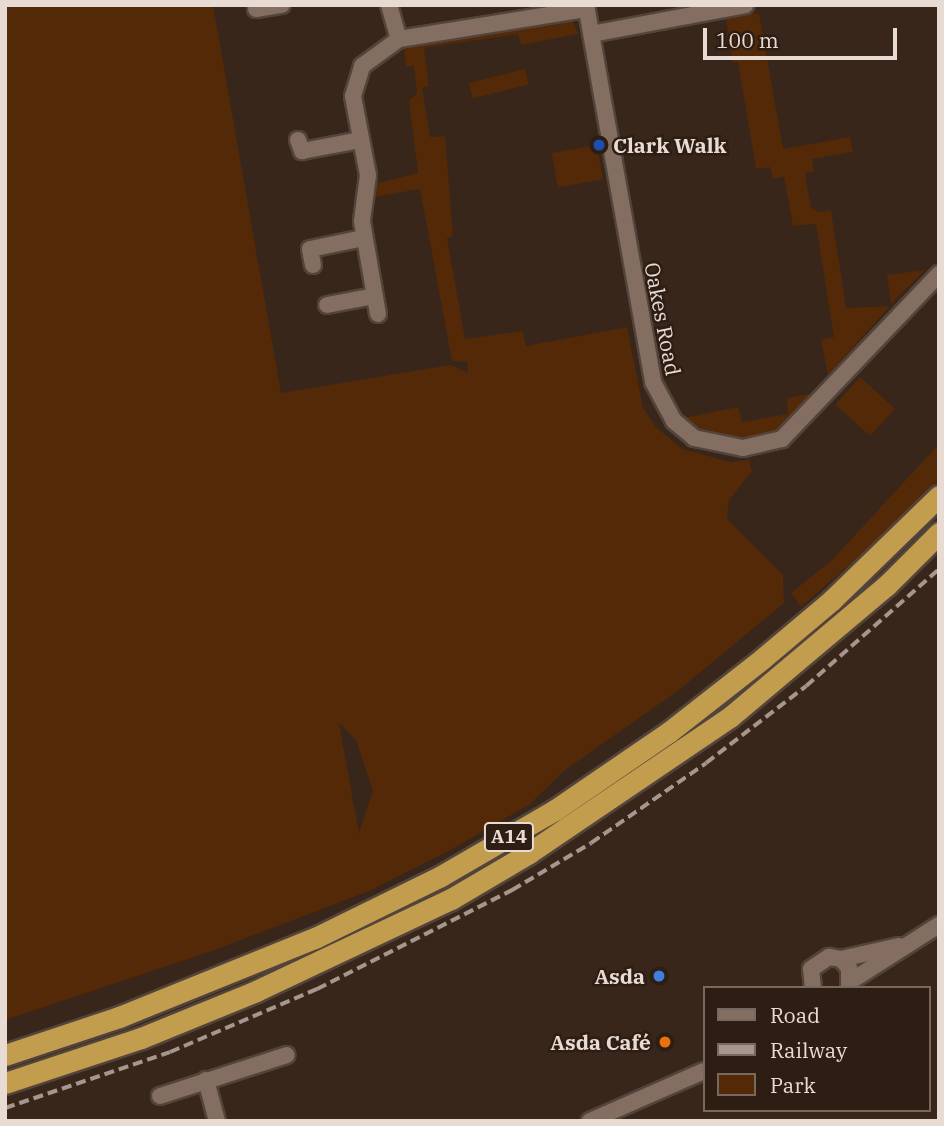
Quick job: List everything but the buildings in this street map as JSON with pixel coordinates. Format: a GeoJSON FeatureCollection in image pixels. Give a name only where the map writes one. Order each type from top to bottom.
{"type":"FeatureCollection","features":[{"type":"Feature","properties":{"kind":"highway","name":"A14"},"geometry":{"type":"LineString","coordinates":[[5,1055],[119,1017],[315,938],[441,876],[555,810],[669,732],[762,659],[832,600],[939,496]]}},
{"type":"Feature","properties":{"kind":"highway","name":"A14"},"geometry":{"type":"LineString","coordinates":[[5,1083],[141,1038],[256,991],[439,905],[518,859],[730,717],[887,586],[939,533]]}},
{"type":"Feature","properties":{"kind":"street"},"geometry":{"type":"LineString","coordinates":[[256,9],[282,5]]}},
{"type":"Feature","properties":{"kind":"street"},"geometry":{"type":"LineString","coordinates":[[389,5],[399,39]]}},
{"type":"Feature","properties":{"kind":"street"},"geometry":{"type":"LineString","coordinates":[[592,34],[745,5]]}},
{"type":"Feature","properties":{"kind":"street"},"geometry":{"type":"LineString","coordinates":[[378,314],[363,238],[368,175],[353,96],[357,76],[371,57],[399,39],[587,7]]}},
{"type":"Feature","properties":{"kind":"street","name":"Oakes Road"},"geometry":{"type":"LineString","coordinates":[[587,7],[653,382],[674,421],[694,438],[744,448],[782,439],[939,274]]}},
{"type":"Feature","properties":{"kind":"street"},"geometry":{"type":"LineString","coordinates":[[298,140],[302,151],[361,139]]}},
{"type":"Feature","properties":{"kind":"street"},"geometry":{"type":"LineString","coordinates":[[313,265],[310,249],[363,238]]}},
{"type":"Feature","properties":{"kind":"street"},"geometry":{"type":"LineString","coordinates":[[327,305],[374,296]]}},
{"type":"Feature","properties":{"kind":"street"},"geometry":{"type":"LineString","coordinates":[[850,985],[902,946],[939,925]]}},
{"type":"Feature","properties":{"kind":"street"},"geometry":{"type":"LineString","coordinates":[[812,986],[810,976],[816,963],[829,957],[841,959],[902,946]]}},
{"type":"Feature","properties":{"kind":"street"},"geometry":{"type":"LineString","coordinates":[[841,959],[849,968],[850,985]]}},
{"type":"Feature","properties":{"kind":"street"},"geometry":{"type":"LineString","coordinates":[[160,1096],[286,1055]]}},
{"type":"Feature","properties":{"kind":"street"},"geometry":{"type":"LineString","coordinates":[[590,1121],[702,1072]]}},
{"type":"Feature","properties":{"kind":"street"},"geometry":{"type":"LineString","coordinates":[[206,1080],[217,1121]]}},
{"type":"Feature","properties":{"kind":"green space"},"geometry":{"type":"Polygon","coordinates":[[[5,5],[213,5],[281,393],[451,365],[468,373],[467,362],[452,361],[420,189],[375,197],[375,184],[418,173],[409,101],[417,93],[414,66],[406,66],[403,42],[571,18],[578,34],[521,45],[518,34],[424,48],[429,86],[422,88],[430,137],[445,136],[453,236],[447,238],[465,339],[523,331],[526,346],[627,327],[643,408],[656,427],[682,449],[730,462],[749,460],[752,471],[729,500],[727,519],[783,575],[784,603],[679,690],[565,770],[530,804],[447,852],[369,891],[212,951],[5,1020],[5,5]],[[339,723],[359,833],[373,791],[356,740],[339,723]]]}},
{"type":"Feature","properties":{"kind":"green space"},"geometry":{"type":"Polygon","coordinates":[[[759,13],[783,149],[850,137],[853,152],[812,159],[814,171],[805,173],[811,208],[818,212],[831,210],[846,308],[890,306],[828,375],[821,340],[834,337],[816,224],[793,226],[784,177],[773,179],[770,167],[756,169],[738,62],[733,62],[726,19],[759,13]]]}},
{"type":"Feature","properties":{"kind":"green space"},"geometry":{"type":"Polygon","coordinates":[[[525,69],[529,85],[473,99],[469,83],[525,69]]]}},
{"type":"Feature","properties":{"kind":"green space"},"geometry":{"type":"Polygon","coordinates":[[[597,145],[603,179],[558,187],[552,153],[597,145]]]}},
{"type":"Feature","properties":{"kind":"green space"},"geometry":{"type":"Polygon","coordinates":[[[925,270],[891,304],[887,275],[925,270]]]}},
{"type":"Feature","properties":{"kind":"green space"},"geometry":{"type":"Polygon","coordinates":[[[860,377],[895,408],[870,436],[835,404],[860,377]]]}},
{"type":"Feature","properties":{"kind":"green space"},"geometry":{"type":"Polygon","coordinates":[[[810,394],[777,431],[749,441],[703,433],[684,418],[738,407],[742,422],[788,414],[787,398],[810,394]]]}},
{"type":"Feature","properties":{"kind":"green space"},"geometry":{"type":"Polygon","coordinates":[[[939,444],[939,480],[896,524],[801,607],[791,593],[831,561],[939,444]]]}},
{"type":"Feature","properties":{"kind":"railway"},"geometry":{"type":"LineString","coordinates":[[5,1108],[170,1052],[317,989],[512,890],[591,843],[706,763],[806,686],[939,569]]}},
{"type":"Feature","properties":{"kind":"place","name":"Clark Walk"},"geometry":{"type":"Point","coordinates":[599,145]}},
{"type":"Feature","properties":{"kind":"place","name":"Asda"},"geometry":{"type":"Point","coordinates":[659,976]}},
{"type":"Feature","properties":{"kind":"place","name":"Asda Café"},"geometry":{"type":"Point","coordinates":[665,1042]}}]}
